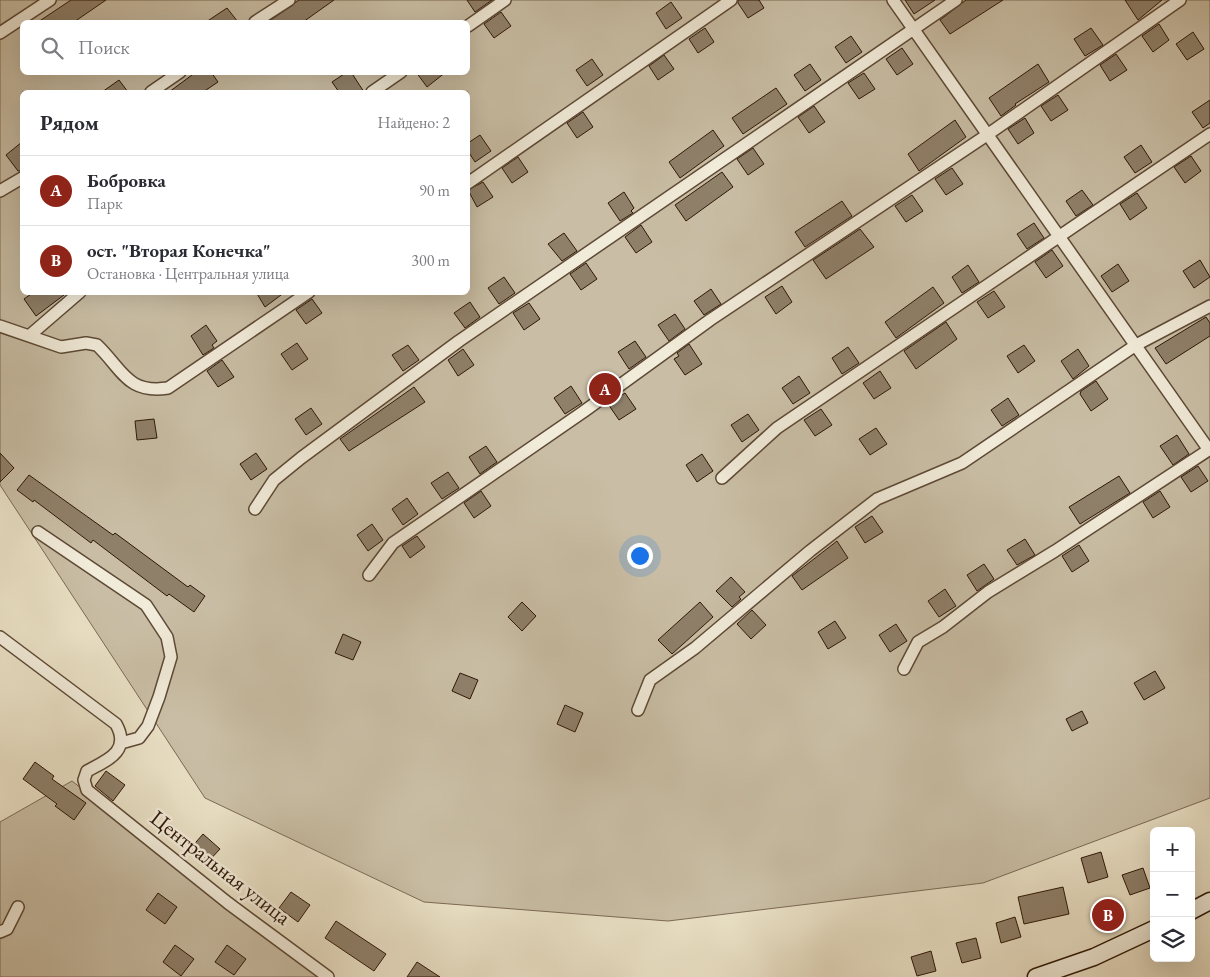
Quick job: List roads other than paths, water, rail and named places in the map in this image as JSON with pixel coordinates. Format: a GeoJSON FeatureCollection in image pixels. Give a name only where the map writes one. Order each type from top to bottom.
{"type":"FeatureCollection","features":[{"type":"Feature","properties":{"kind":"street"},"geometry":{"type":"LineString","coordinates":[[0,33],[50,0]]}},
{"type":"Feature","properties":{"kind":"street"},"geometry":{"type":"LineString","coordinates":[[258,20],[289,0]]}},
{"type":"Feature","properties":{"kind":"street"},"geometry":{"type":"LineString","coordinates":[[470,25],[505,0]]}},
{"type":"Feature","properties":{"kind":"street"},"geometry":{"type":"LineString","coordinates":[[470,182],[731,0]]}},
{"type":"Feature","properties":{"kind":"street"},"geometry":{"type":"LineString","coordinates":[[893,0],[1057,236],[1209,449],[1055,551],[988,592],[943,627],[918,642],[904,669]]}},
{"type":"Feature","properties":{"kind":"street"},"geometry":{"type":"LineString","coordinates":[[255,509],[274,480],[459,341],[956,0]]}},
{"type":"Feature","properties":{"kind":"street"},"geometry":{"type":"LineString","coordinates":[[369,575],[393,542],[583,412],[710,320],[987,135],[1180,0]]}},
{"type":"Feature","properties":{"kind":"street"},"geometry":{"type":"LineString","coordinates":[[153,90],[176,75]]}},
{"type":"Feature","properties":{"kind":"street"},"geometry":{"type":"LineString","coordinates":[[375,90],[397,75]]}},
{"type":"Feature","properties":{"kind":"street"},"geometry":{"type":"LineString","coordinates":[[722,478],[777,428],[1057,236],[1210,134]]}},
{"type":"Feature","properties":{"kind":"street"},"geometry":{"type":"LineString","coordinates":[[0,191],[20,179]]}},
{"type":"Feature","properties":{"kind":"street"},"geometry":{"type":"LineString","coordinates":[[28,336],[76,295]]}},
{"type":"Feature","properties":{"kind":"street"},"geometry":{"type":"LineString","coordinates":[[0,326],[61,348],[86,343],[97,345],[126,378],[137,386],[151,391],[168,388],[305,295]]}},
{"type":"Feature","properties":{"kind":"street"},"geometry":{"type":"LineString","coordinates":[[638,710],[650,680],[695,648],[810,551],[877,499],[962,463],[1136,345],[1210,306]]}},
{"type":"Feature","properties":{"kind":"street"},"geometry":{"type":"LineString","coordinates":[[0,637],[116,724],[120,731],[121,743],[139,738],[148,726],[160,697],[171,657],[167,637],[146,605],[38,532]]}},
{"type":"Feature","properties":{"kind":"street","name":"Центральная улица"},"geometry":{"type":"LineString","coordinates":[[121,743],[118,751],[106,761],[87,771],[84,780],[87,790],[228,903],[328,977]]}},
{"type":"Feature","properties":{"kind":"street"},"geometry":{"type":"LineString","coordinates":[[1195,910],[1210,901]]}},
{"type":"Feature","properties":{"kind":"street"},"geometry":{"type":"LineString","coordinates":[[0,932],[8,929],[18,907]]}},
{"type":"Feature","properties":{"kind":"street"},"geometry":{"type":"LineString","coordinates":[[1036,977],[1094,957],[1150,931]]}},
{"type":"Feature","properties":{"kind":"place","name":"Бобровка"},"geometry":{"type":"Point","coordinates":[605,389]}},
{"type":"Feature","properties":{"kind":"place","name":"ост. \"Вторая Конечка\""},"geometry":{"type":"Point","coordinates":[1108,915]}}]}
